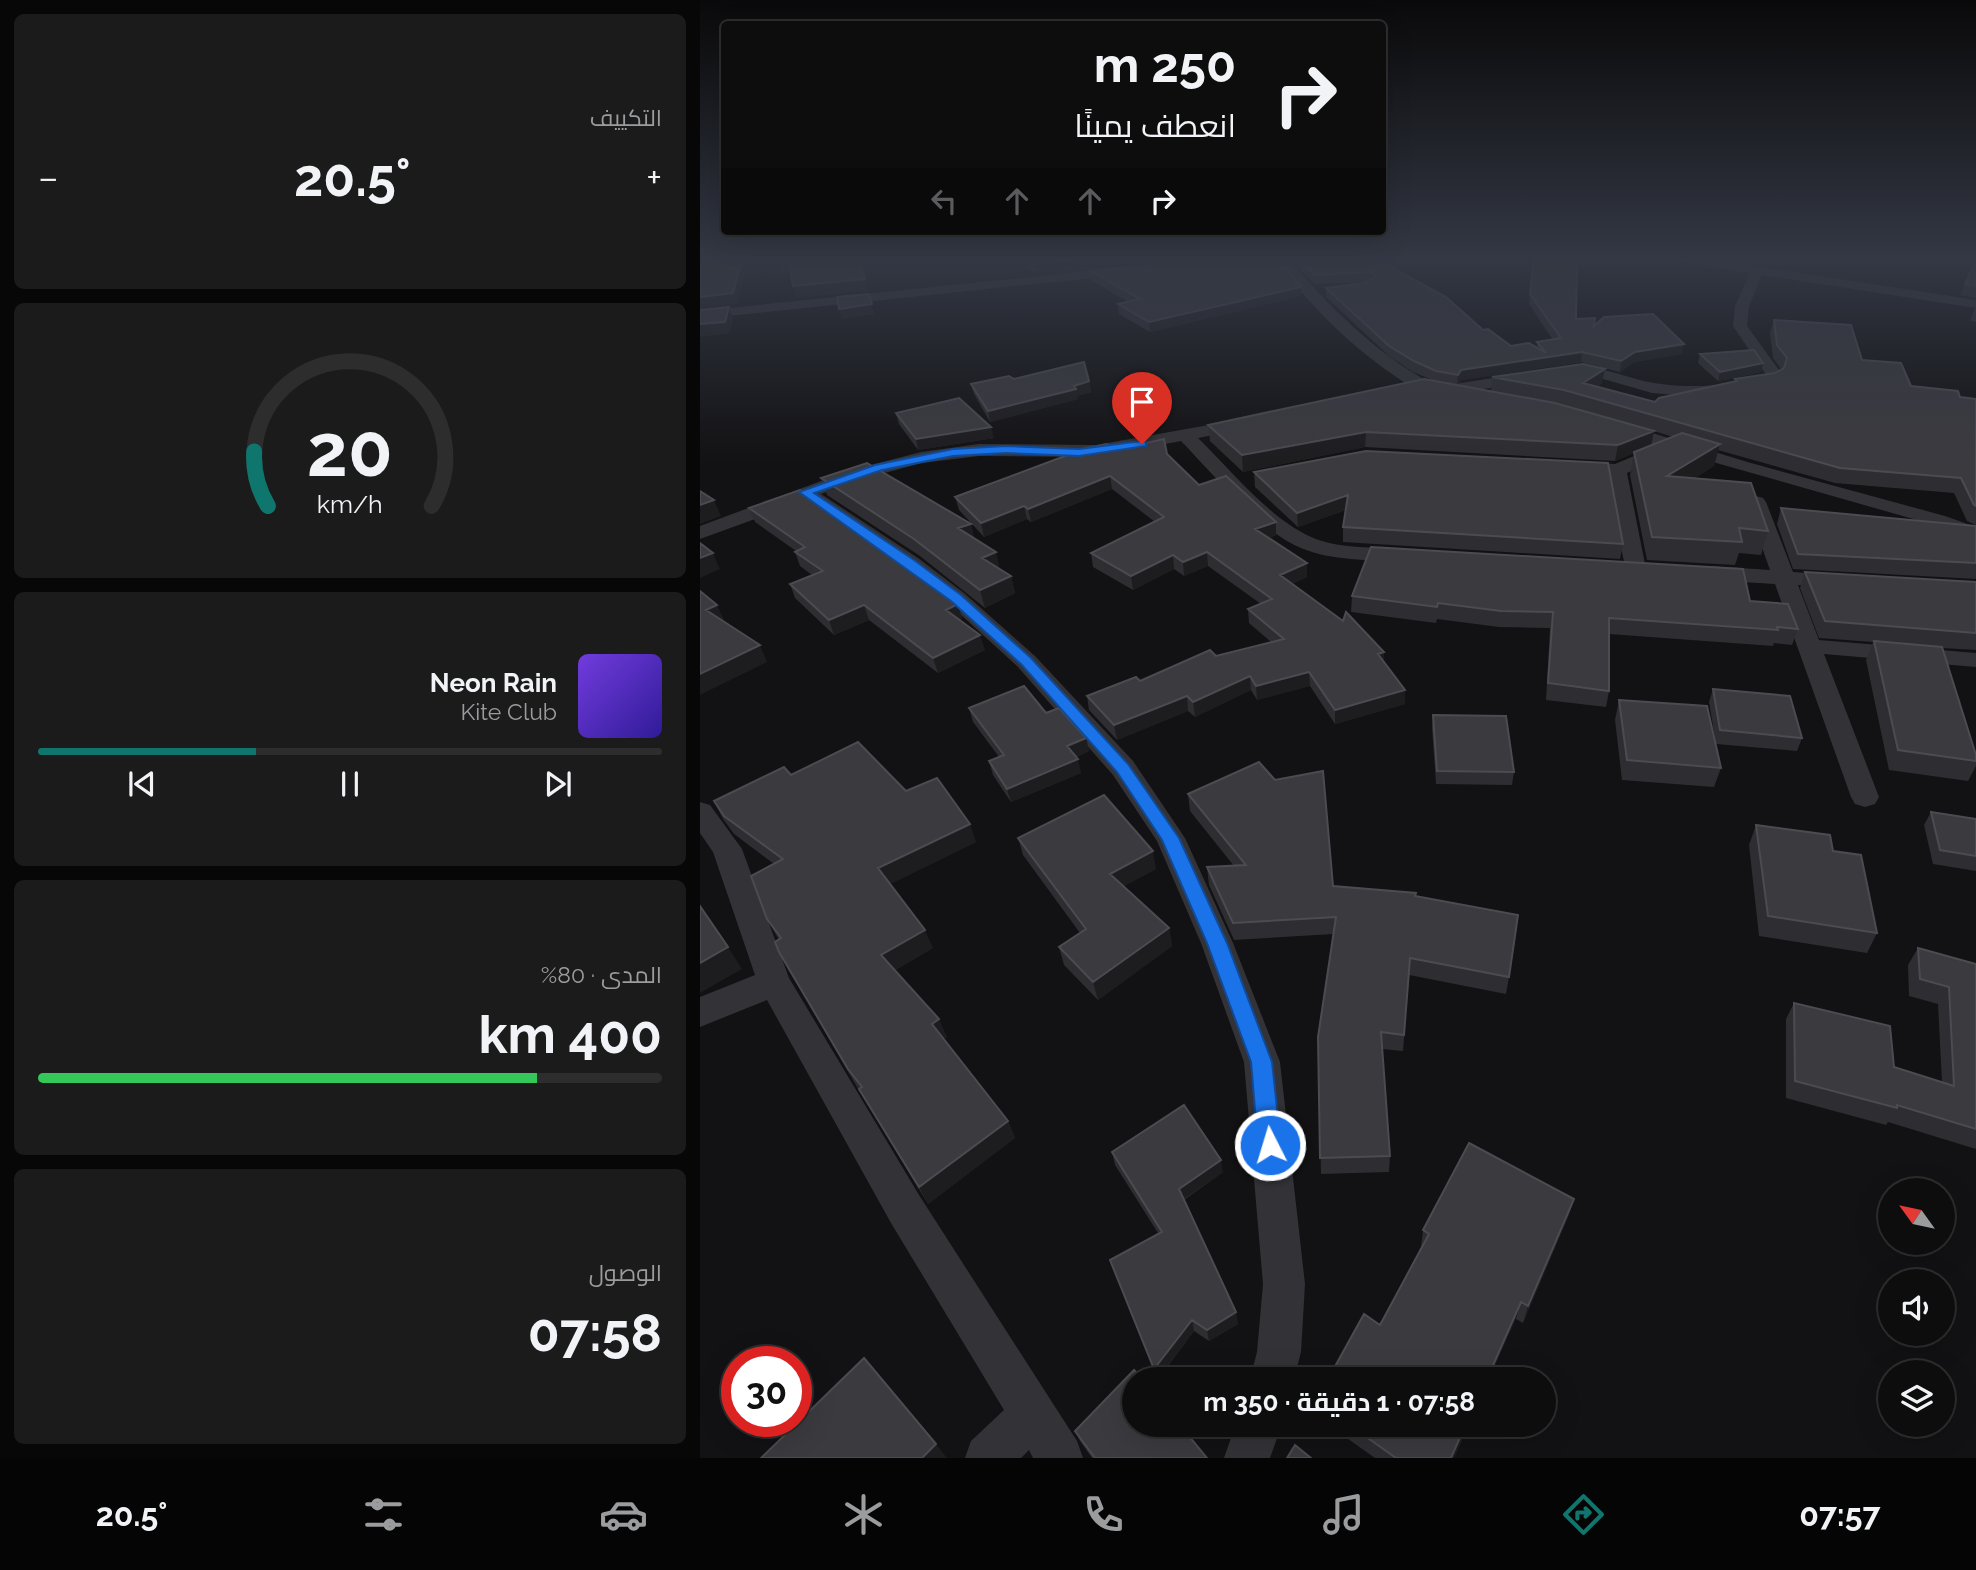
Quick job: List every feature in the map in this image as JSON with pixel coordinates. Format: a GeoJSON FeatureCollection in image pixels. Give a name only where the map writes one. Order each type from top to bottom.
{"type":"FeatureCollection","features":[{"type":"Feature","properties":{"kind":"street"},"geometry":{"type":"LineString","coordinates":[[1342,326],[1398,372],[1423,386]]}},
{"type":"Feature","properties":{"kind":"street"},"geometry":{"type":"LineString","coordinates":[[1448,390],[1595,371],[1649,388],[1671,391],[1770,379],[1773,373],[1741,332],[1740,326]]}},
{"type":"Feature","properties":{"kind":"street"},"geometry":{"type":"LineString","coordinates":[[1396,391],[1423,386],[1505,401]]}},
{"type":"Feature","properties":{"kind":"street"},"geometry":{"type":"LineString","coordinates":[[700,533],[805,492],[879,468],[953,453],[1006,450],[1079,453],[1187,437],[1264,419]]}},
{"type":"Feature","properties":{"kind":"street"},"geometry":{"type":"LineString","coordinates":[[1595,421],[1744,467],[1938,520],[1976,534]]}},
{"type":"Feature","properties":{"kind":"street"},"geometry":{"type":"LineString","coordinates":[[1187,437],[1290,534],[1306,542],[1357,553],[1423,556]]}},
{"type":"Feature","properties":{"kind":"street"},"geometry":{"type":"LineString","coordinates":[[1552,466],[1617,470],[1676,446]]}},
{"type":"Feature","properties":{"kind":"street"},"geometry":{"type":"LineString","coordinates":[[1744,467],[1782,578],[1865,797]]}},
{"type":"Feature","properties":{"kind":"street"},"geometry":{"type":"LineString","coordinates":[[1617,470],[1635,569]]}},
{"type":"Feature","properties":{"kind":"street"},"geometry":{"type":"LineString","coordinates":[[1234,482],[1258,477]]}},
{"type":"Feature","properties":{"kind":"street"},"geometry":{"type":"LineString","coordinates":[[805,492],[910,563],[956,598],[1026,661],[1123,768],[1170,838],[1217,943],[1262,1062],[1284,1284],[1279,1352],[1275,1367]]}},
{"type":"Feature","properties":{"kind":"street"},"geometry":{"type":"LineString","coordinates":[[1609,567],[1662,570]]}},
{"type":"Feature","properties":{"kind":"street"},"geometry":{"type":"LineString","coordinates":[[1689,572],[1865,583]]}},
{"type":"Feature","properties":{"kind":"street"},"geometry":{"type":"LineString","coordinates":[[1809,646],[1976,660]]}},
{"type":"Feature","properties":{"kind":"street"},"geometry":{"type":"LineString","coordinates":[[700,812],[727,849],[774,982],[905,1209],[1060,1458]]}},
{"type":"Feature","properties":{"kind":"street"},"geometry":{"type":"LineString","coordinates":[[700,1012],[774,982]]}},
{"type":"Feature","properties":{"kind":"street"},"geometry":{"type":"LineString","coordinates":[[988,1458],[1033,1413]]}},
{"type":"Feature","properties":{"kind":"street"},"geometry":{"type":"LineString","coordinates":[[1247,1458],[1254,1437]]}},
{"type":"Feature","properties":{"kind":"building"},"geometry":{"type":"Polygon","coordinates":[[[1367,326],[1479,326],[1483,330],[1488,329],[1511,346],[1529,343],[1546,353],[1537,342],[1561,338],[1553,326],[1665,326],[1684,344],[1635,352],[1621,361],[1582,352],[1461,370],[1458,375],[1436,371],[1389,346],[1367,326]]]}},
{"type":"Feature","properties":{"kind":"building"},"geometry":{"type":"Polygon","coordinates":[[[1775,326],[1851,326],[1862,360],[1901,363],[1911,386],[1958,391],[1960,397],[1976,399],[1976,506],[1961,478],[1840,468],[1564,390],[1492,377],[1583,364],[1605,369],[1583,383],[1655,402],[1659,398],[1737,381],[1735,379],[1775,373],[1784,368],[1787,358],[1777,345],[1775,326]]]}},
{"type":"Feature","properties":{"kind":"building"},"geometry":{"type":"Polygon","coordinates":[[[1754,350],[1763,363],[1720,372],[1700,354],[1754,350]]]}},
{"type":"Feature","properties":{"kind":"building"},"geometry":{"type":"Polygon","coordinates":[[[1084,362],[1089,381],[1074,386],[1076,389],[988,411],[971,384],[1009,376],[1014,379],[1084,362]]]}},
{"type":"Feature","properties":{"kind":"building"},"geometry":{"type":"Polygon","coordinates":[[[1424,379],[1555,403],[1654,431],[1618,445],[1366,432],[1242,455],[1208,425],[1424,379]]]}},
{"type":"Feature","properties":{"kind":"building"},"geometry":{"type":"Polygon","coordinates":[[[959,398],[991,427],[916,439],[896,413],[959,398]]]}},
{"type":"Feature","properties":{"kind":"building"},"geometry":{"type":"Polygon","coordinates":[[[1682,433],[1720,444],[1667,476],[1751,483],[1768,531],[1739,528],[1742,542],[1652,537],[1634,452],[1682,433]]]}},
{"type":"Feature","properties":{"kind":"building"},"geometry":{"type":"Polygon","coordinates":[[[1164,439],[1167,454],[1199,485],[1226,476],[1276,522],[1255,529],[1307,563],[1280,575],[1343,621],[1346,612],[1384,652],[1378,654],[1405,690],[1335,710],[1309,672],[1256,686],[1250,676],[1193,702],[1187,696],[1114,725],[1087,696],[1136,677],[1140,681],[1210,650],[1216,656],[1284,639],[1248,609],[1272,599],[1207,552],[1183,562],[1173,555],[1131,576],[1091,553],[1164,517],[1110,476],[1028,509],[1024,506],[981,523],[955,497],[1073,453],[1071,451],[1107,444],[1113,451],[1164,439]]]}},
{"type":"Feature","properties":{"kind":"building"},"geometry":{"type":"Polygon","coordinates":[[[1366,451],[1608,463],[1623,544],[1343,527],[1348,495],[1297,513],[1254,472],[1366,451]]]}},
{"type":"Feature","properties":{"kind":"building"},"geometry":{"type":"Polygon","coordinates":[[[867,463],[971,524],[958,528],[996,552],[982,558],[1011,576],[980,590],[914,539],[821,478],[867,463]]]}},
{"type":"Feature","properties":{"kind":"building"},"geometry":{"type":"Polygon","coordinates":[[[800,490],[942,590],[958,604],[946,610],[980,635],[933,658],[864,605],[829,620],[790,584],[823,571],[795,552],[805,547],[749,508],[800,490]]]}},
{"type":"Feature","properties":{"kind":"building"},"geometry":{"type":"Polygon","coordinates":[[[700,491],[714,500],[700,505],[700,491]]]}},
{"type":"Feature","properties":{"kind":"building"},"geometry":{"type":"Polygon","coordinates":[[[1781,508],[1976,526],[1976,563],[1798,554],[1781,508]]]}},
{"type":"Feature","properties":{"kind":"building"},"geometry":{"type":"Polygon","coordinates":[[[700,543],[713,553],[700,558],[700,543]]]}},
{"type":"Feature","properties":{"kind":"building"},"geometry":{"type":"Polygon","coordinates":[[[1371,547],[1743,569],[1750,601],[1788,604],[1798,629],[1777,627],[1778,630],[1609,618],[1609,691],[1548,683],[1553,612],[1501,611],[1438,603],[1437,607],[1352,596],[1371,547]]]}},
{"type":"Feature","properties":{"kind":"building"},"geometry":{"type":"Polygon","coordinates":[[[1805,572],[1976,582],[1976,633],[1825,621],[1805,572]]]}},
{"type":"Feature","properties":{"kind":"building"},"geometry":{"type":"Polygon","coordinates":[[[700,591],[717,605],[706,610],[760,645],[700,674],[700,591]]]}},
{"type":"Feature","properties":{"kind":"building"},"geometry":{"type":"Polygon","coordinates":[[[1874,641],[1942,647],[1976,761],[1898,750],[1874,641]]]}},
{"type":"Feature","properties":{"kind":"building"},"geometry":{"type":"Polygon","coordinates":[[[1024,686],[1046,713],[1059,708],[1086,738],[1067,746],[1078,759],[1007,789],[989,761],[1004,755],[969,708],[1024,686]]]}},
{"type":"Feature","properties":{"kind":"building"},"geometry":{"type":"Polygon","coordinates":[[[1713,689],[1790,696],[1802,738],[1720,730],[1713,689]]]}},
{"type":"Feature","properties":{"kind":"building"},"geometry":{"type":"Polygon","coordinates":[[[1619,700],[1707,706],[1721,768],[1627,760],[1619,700]]]}},
{"type":"Feature","properties":{"kind":"building"},"geometry":{"type":"Polygon","coordinates":[[[1433,715],[1506,716],[1514,772],[1437,771],[1433,715]]]}},
{"type":"Feature","properties":{"kind":"building"},"geometry":{"type":"Polygon","coordinates":[[[858,742],[906,791],[937,778],[970,824],[878,868],[925,930],[881,955],[939,1019],[932,1024],[1008,1121],[919,1187],[859,1089],[862,1087],[848,1069],[779,952],[775,942],[781,938],[767,919],[751,876],[783,859],[724,816],[714,801],[784,767],[791,775],[858,742]]]}},
{"type":"Feature","properties":{"kind":"building"},"geometry":{"type":"Polygon","coordinates":[[[1259,762],[1275,780],[1323,771],[1333,886],[1416,893],[1415,896],[1518,915],[1509,977],[1410,958],[1404,1035],[1381,1032],[1390,1156],[1320,1158],[1318,1037],[1336,917],[1233,923],[1207,867],[1246,865],[1188,794],[1259,762]]]}},
{"type":"Feature","properties":{"kind":"building"},"geometry":{"type":"Polygon","coordinates":[[[1104,795],[1153,851],[1110,874],[1169,928],[1093,982],[1059,947],[1086,929],[1018,838],[1104,795]]]}},
{"type":"Feature","properties":{"kind":"building"},"geometry":{"type":"Polygon","coordinates":[[[1931,812],[1976,819],[1976,856],[1940,850],[1931,812]]]}},
{"type":"Feature","properties":{"kind":"building"},"geometry":{"type":"Polygon","coordinates":[[[1756,825],[1830,835],[1833,851],[1861,855],[1877,933],[1768,916],[1756,825]]]}},
{"type":"Feature","properties":{"kind":"building"},"geometry":{"type":"Polygon","coordinates":[[[700,906],[728,947],[700,963],[700,906]]]}},
{"type":"Feature","properties":{"kind":"building"},"geometry":{"type":"Polygon","coordinates":[[[1918,948],[1976,964],[1976,1129],[1897,1105],[1897,1108],[1795,1081],[1794,1003],[1890,1026],[1894,1067],[1954,1086],[1949,987],[1920,979],[1918,948]]]}},
{"type":"Feature","properties":{"kind":"building"},"geometry":{"type":"Polygon","coordinates":[[[1184,1105],[1221,1160],[1179,1189],[1236,1312],[1207,1330],[1192,1320],[1156,1367],[1153,1367],[1110,1260],[1162,1232],[1112,1152],[1184,1105]]]}},
{"type":"Feature","properties":{"kind":"building"},"geometry":{"type":"Polygon","coordinates":[[[1469,1143],[1574,1199],[1528,1306],[1521,1302],[1492,1367],[1335,1367],[1364,1314],[1380,1325],[1429,1234],[1423,1230],[1469,1143]]]}},
{"type":"Feature","properties":{"kind":"building"},"geometry":{"type":"Polygon","coordinates":[[[864,1358],[936,1444],[922,1458],[761,1458],[783,1437],[812,1437],[812,1408],[864,1358]]]}},
{"type":"Feature","properties":{"kind":"building"},"geometry":{"type":"Polygon","coordinates":[[[1122,1382],[1122,1437],[1190,1437],[1207,1458],[1095,1458],[1075,1431],[1122,1382]]]}},
{"type":"Feature","properties":{"kind":"building"},"geometry":{"type":"Polygon","coordinates":[[[1366,1437],[1460,1437],[1451,1458],[1396,1458],[1366,1437]]]}},
{"type":"Feature","properties":{"kind":"building"},"geometry":{"type":"Polygon","coordinates":[[[1295,1445],[1311,1458],[1287,1458],[1295,1445]]]}},
{"type":"Feature","properties":{"kind":"route"},"geometry":{"type":"LineString","coordinates":[[1142,444],[1079,453],[979,450],[953,453],[879,468],[805,492],[910,563],[956,598],[1026,661],[1123,768],[1170,838],[1217,943],[1262,1062],[1270,1145]]}}]}
